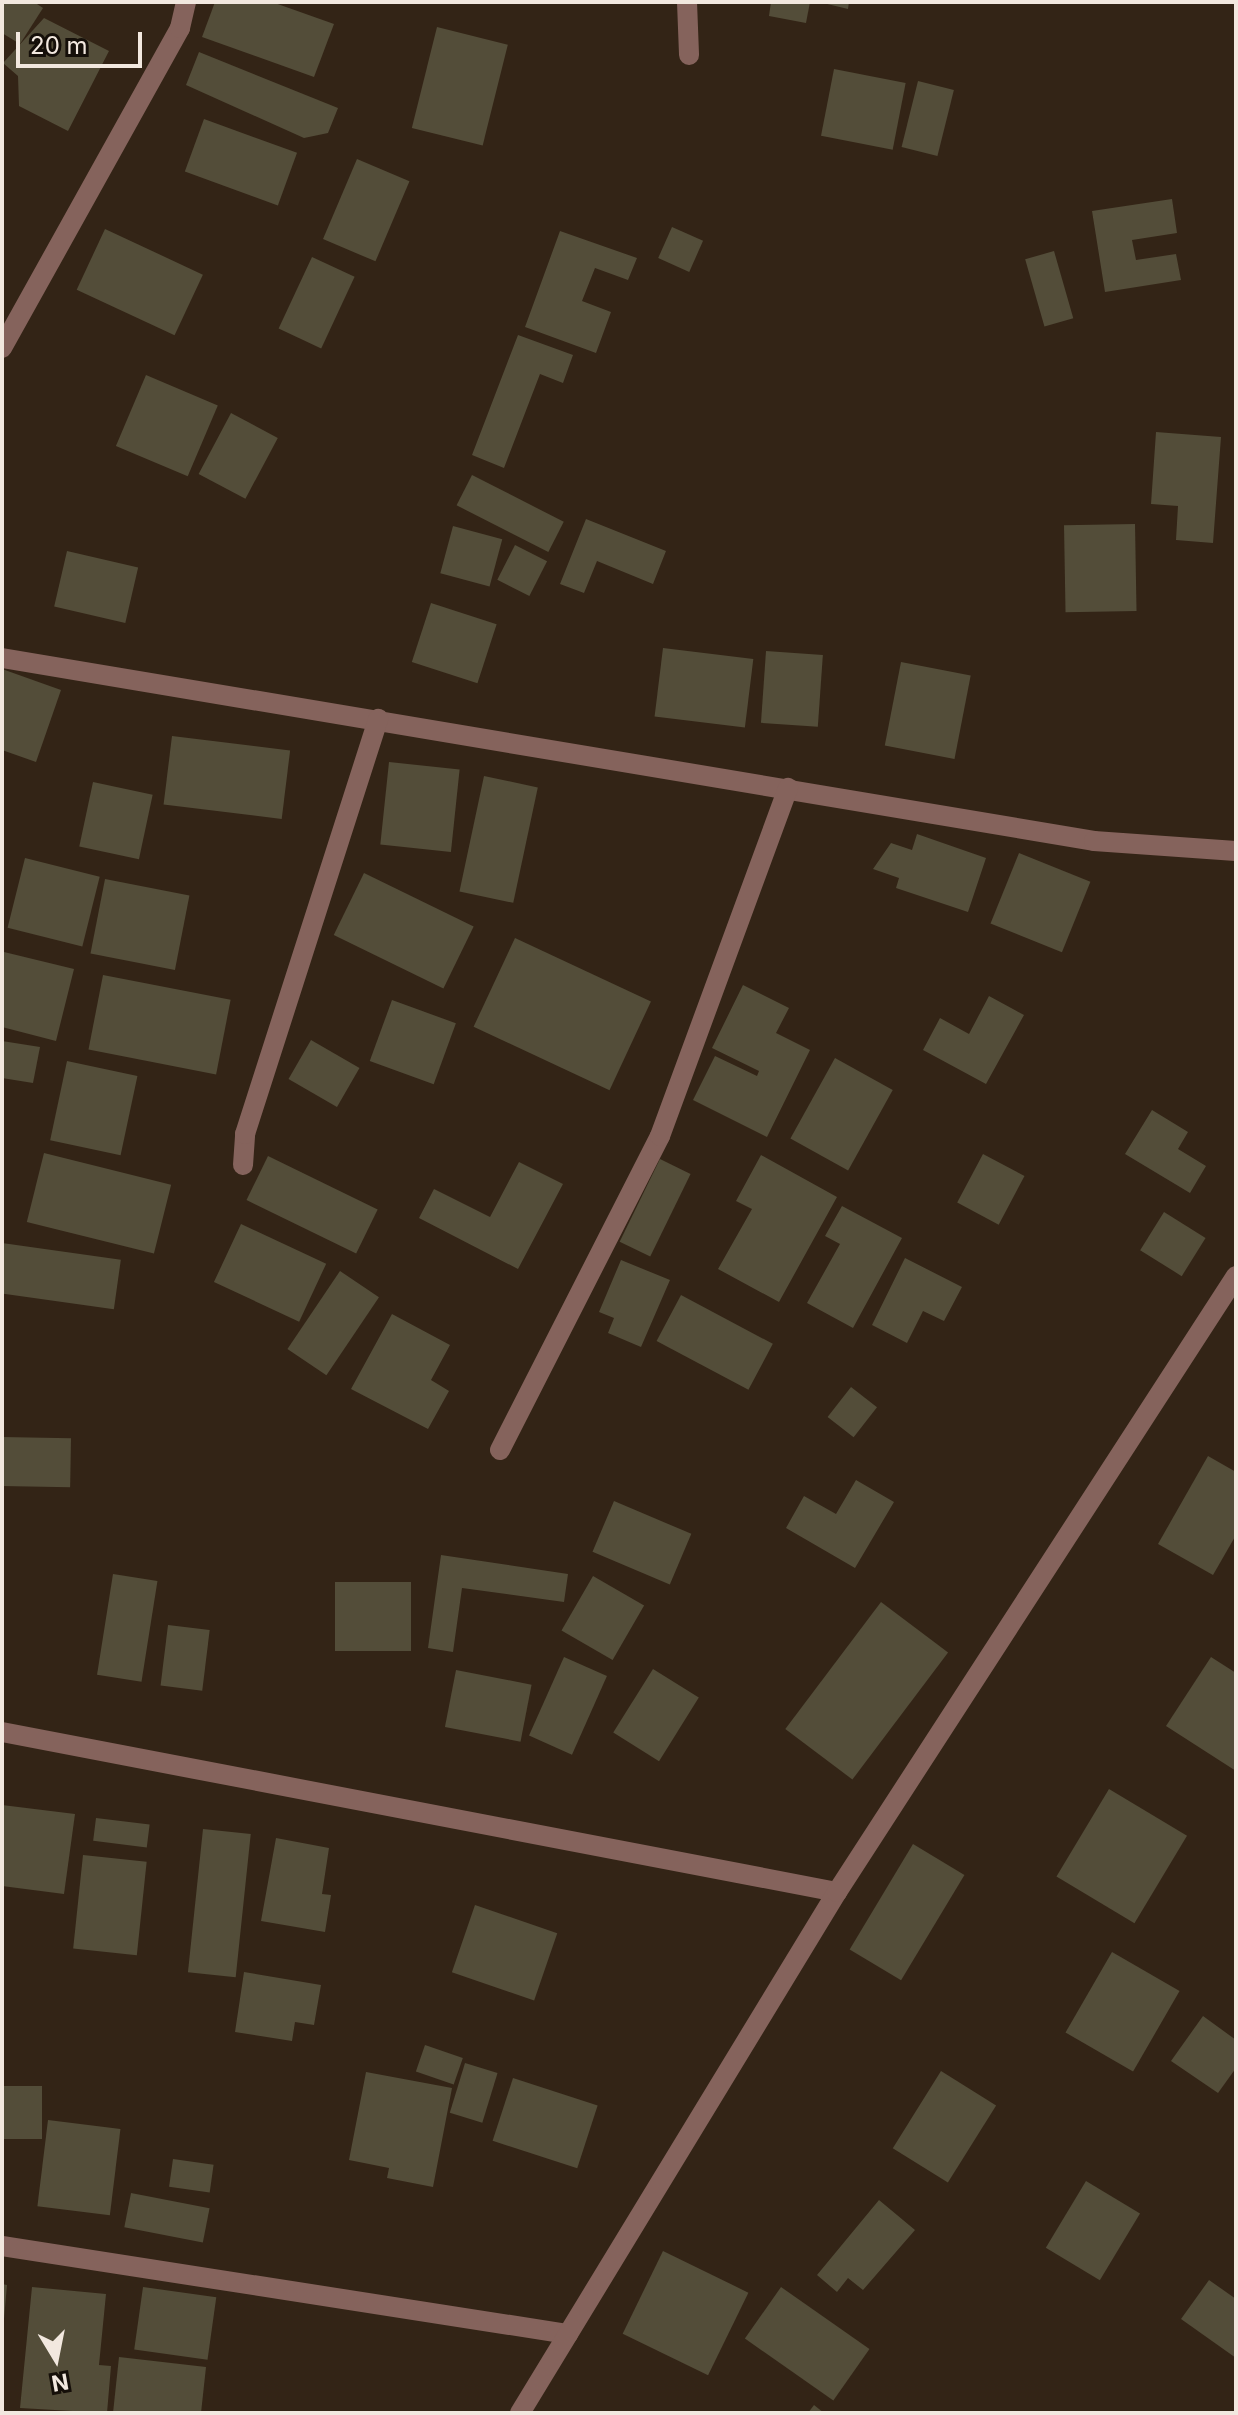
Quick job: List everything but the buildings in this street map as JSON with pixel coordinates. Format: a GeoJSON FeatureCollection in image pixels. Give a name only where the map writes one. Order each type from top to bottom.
{"type":"FeatureCollection","features":[{"type":"Feature","properties":{"kind":"street"},"geometry":{"type":"LineString","coordinates":[[2,348],[180,28],[186,2]]}},
{"type":"Feature","properties":{"kind":"street"},"geometry":{"type":"LineString","coordinates":[[687,2],[689,55]]}},
{"type":"Feature","properties":{"kind":"street"},"geometry":{"type":"LineString","coordinates":[[2,658],[1094,841],[1236,851]]}},
{"type":"Feature","properties":{"kind":"street"},"geometry":{"type":"LineString","coordinates":[[243,1165],[245,1134],[378,719]]}},
{"type":"Feature","properties":{"kind":"street"},"geometry":{"type":"LineString","coordinates":[[500,1450],[660,1136],[788,788]]}},
{"type":"Feature","properties":{"kind":"street"},"geometry":{"type":"LineString","coordinates":[[520,2413],[837,1892],[1236,1276]]}},
{"type":"Feature","properties":{"kind":"street"},"geometry":{"type":"LineString","coordinates":[[2,1732],[837,1892]]}},
{"type":"Feature","properties":{"kind":"street"},"geometry":{"type":"LineString","coordinates":[[2,2246],[568,2334]]}}]}
